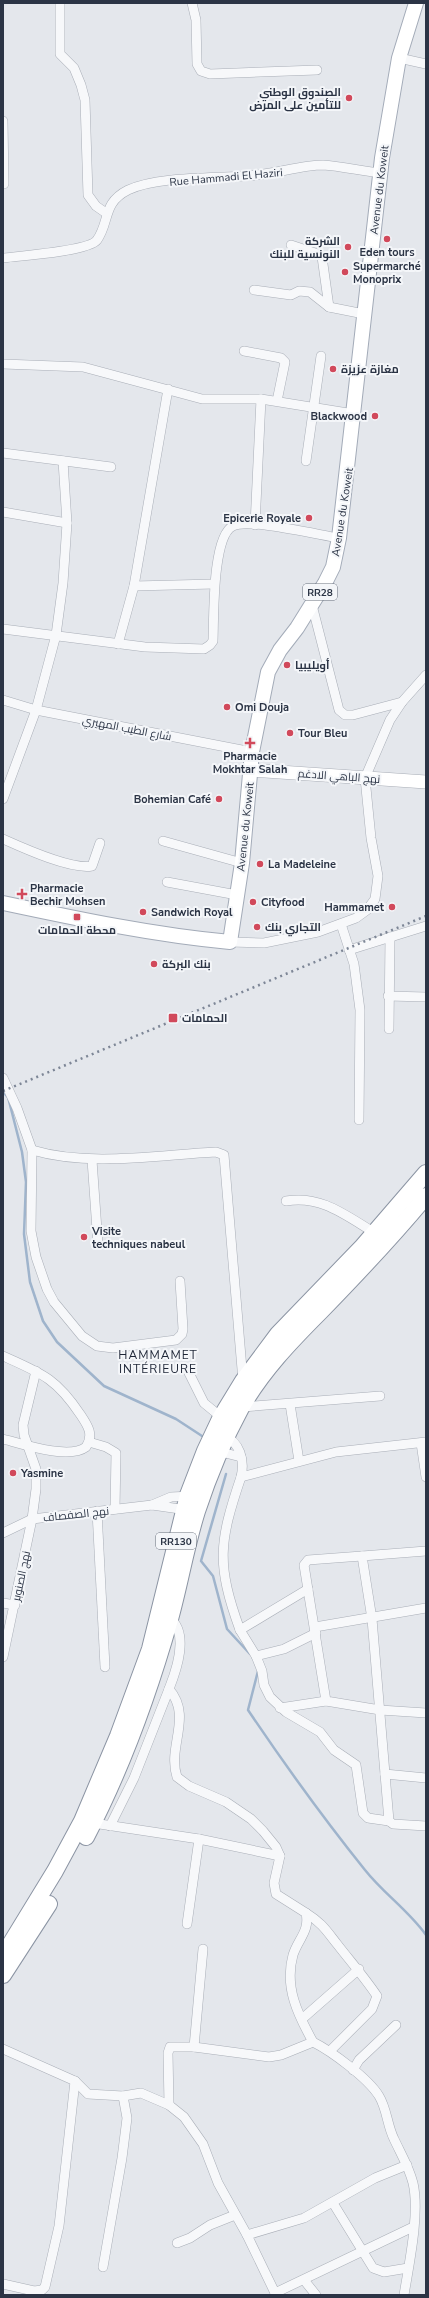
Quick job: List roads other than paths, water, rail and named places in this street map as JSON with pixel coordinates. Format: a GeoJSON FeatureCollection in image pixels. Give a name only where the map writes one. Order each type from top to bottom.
{"type":"FeatureCollection","features":[{"type":"Feature","properties":{"kind":"highway","name":"RR130"},"geometry":{"type":"LineString","coordinates":[[3,1956],[55,1872],[82,1821],[118,1736],[150,1649],[192,1504],[217,1441],[221,1417],[243,1381],[278,1334],[375,1233],[426,1173]]}},
{"type":"Feature","properties":{"kind":"highway","name":"RR130"},"geometry":{"type":"LineString","coordinates":[[217,1441],[265,1372],[290,1342],[367,1263],[426,1196]]}},
{"type":"Feature","properties":{"kind":"highway","name":"RR130"},"geometry":{"type":"LineString","coordinates":[[3,1975],[37,1924],[93,1823],[140,1712],[170,1618],[192,1504]]}},
{"type":"Feature","properties":{"kind":"main road","name":"Avenue du Koweit"},"geometry":{"type":"LineString","coordinates":[[230,942],[242,863],[252,752],[268,672],[280,650],[312,605],[333,567],[340,538],[380,173],[399,58],[416,3]]}},
{"type":"Feature","properties":{"kind":"main road","name":"نهج الباهي الادغم"},"geometry":{"type":"LineString","coordinates":[[251,770],[426,782]]}},
{"type":"Feature","properties":{"kind":"main road"},"geometry":{"type":"LineString","coordinates":[[3,903],[84,920],[230,942]]}},
{"type":"Feature","properties":{"kind":"street"},"geometry":{"type":"LineString","coordinates":[[60,3],[60,54],[74,68],[85,100],[88,195],[96,206],[106,213]]}},
{"type":"Feature","properties":{"kind":"street"},"geometry":{"type":"LineString","coordinates":[[192,3],[196,20],[197,64],[201,71],[210,74],[317,70]]}},
{"type":"Feature","properties":{"kind":"street"},"geometry":{"type":"LineString","coordinates":[[399,58],[426,64]]}},
{"type":"Feature","properties":{"kind":"street"},"geometry":{"type":"LineString","coordinates":[[3,121],[4,184]]}},
{"type":"Feature","properties":{"kind":"street","name":"Rue Hammadi El Haziri"},"geometry":{"type":"LineString","coordinates":[[3,258],[76,249],[94,243],[99,235],[106,213],[117,197],[128,190],[148,184],[214,177],[256,175],[322,165],[380,173]]}},
{"type":"Feature","properties":{"kind":"street"},"geometry":{"type":"LineString","coordinates":[[291,245],[318,254],[322,257],[329,307]]}},
{"type":"Feature","properties":{"kind":"street"},"geometry":{"type":"LineString","coordinates":[[254,290],[291,295],[299,291],[310,292],[323,305],[364,314]]}},
{"type":"Feature","properties":{"kind":"street"},"geometry":{"type":"LineString","coordinates":[[244,350],[281,358],[285,362],[277,401]]}},
{"type":"Feature","properties":{"kind":"street"},"geometry":{"type":"LineString","coordinates":[[306,461],[312,408],[321,356]]}},
{"type":"Feature","properties":{"kind":"street"},"geometry":{"type":"LineString","coordinates":[[3,364],[83,367],[202,399],[261,399],[354,414]]}},
{"type":"Feature","properties":{"kind":"street"},"geometry":{"type":"LineString","coordinates":[[118,644],[134,586],[168,389]]}},
{"type":"Feature","properties":{"kind":"street"},"geometry":{"type":"LineString","coordinates":[[255,524],[261,399]]}},
{"type":"Feature","properties":{"kind":"street"},"geometry":{"type":"LineString","coordinates":[[3,453],[111,467]]}},
{"type":"Feature","properties":{"kind":"street"},"geometry":{"type":"LineString","coordinates":[[3,799],[36,710],[56,635],[63,583],[67,523],[63,461]]}},
{"type":"Feature","properties":{"kind":"street"},"geometry":{"type":"LineString","coordinates":[[3,512],[67,523]]}},
{"type":"Feature","properties":{"kind":"street"},"geometry":{"type":"LineString","coordinates":[[3,629],[118,644],[180,649],[208,647],[213,640],[214,584],[219,554],[226,534],[235,525],[255,524],[340,538]]}},
{"type":"Feature","properties":{"kind":"street"},"geometry":{"type":"LineString","coordinates":[[134,586],[214,584]]}},
{"type":"Feature","properties":{"kind":"street"},"geometry":{"type":"LineString","coordinates":[[312,605],[339,710],[345,715],[353,715],[402,702]]}},
{"type":"Feature","properties":{"kind":"street"},"geometry":{"type":"LineString","coordinates":[[230,942],[264,943],[290,939],[341,924],[356,918],[367,910],[375,899],[378,887],[365,778],[390,720],[402,702],[426,675]]}},
{"type":"Feature","properties":{"kind":"street","name":"شارع الطيب المهيري"},"geometry":{"type":"LineString","coordinates":[[3,700],[36,710],[252,752]]}},
{"type":"Feature","properties":{"kind":"street"},"geometry":{"type":"LineString","coordinates":[[3,839],[52,859],[86,867],[92,866],[100,843]]}},
{"type":"Feature","properties":{"kind":"street"},"geometry":{"type":"LineString","coordinates":[[163,841],[242,863]]}},
{"type":"Feature","properties":{"kind":"street"},"geometry":{"type":"LineString","coordinates":[[167,882],[237,895]]}},
{"type":"Feature","properties":{"kind":"street"},"geometry":{"type":"LineString","coordinates":[[341,924],[356,974],[360,1010],[359,1120]]}},
{"type":"Feature","properties":{"kind":"street"},"geometry":{"type":"LineString","coordinates":[[349,950],[426,926]]}},
{"type":"Feature","properties":{"kind":"street"},"geometry":{"type":"LineString","coordinates":[[389,1029],[388,996],[390,937]]}},
{"type":"Feature","properties":{"kind":"street"},"geometry":{"type":"LineString","coordinates":[[388,996],[426,997]]}},
{"type":"Feature","properties":{"kind":"street"},"geometry":{"type":"LineString","coordinates":[[3,1078],[17,1108],[32,1150],[31,1231],[36,1258],[47,1289],[54,1302],[82,1336],[92,1344],[104,1348],[176,1340],[182,1334],[183,1329],[180,1281]]}},
{"type":"Feature","properties":{"kind":"street"},"geometry":{"type":"LineString","coordinates":[[32,1150],[52,1156],[92,1160],[216,1152],[224,1155],[243,1381]]}},
{"type":"Feature","properties":{"kind":"street"},"geometry":{"type":"LineString","coordinates":[[92,1160],[98,1244]]}},
{"type":"Feature","properties":{"kind":"street"},"geometry":{"type":"LineString","coordinates":[[286,1201],[302,1198],[328,1205],[375,1233]]}},
{"type":"Feature","properties":{"kind":"street"},"geometry":{"type":"LineString","coordinates":[[3,1356],[36,1371],[62,1390],[90,1431],[89,1442],[82,1450],[76,1451],[50,1450],[3,1439]]}},
{"type":"Feature","properties":{"kind":"street","name":"نهج الصنوبر"},"geometry":{"type":"LineString","coordinates":[[3,1657],[32,1519],[36,1469],[23,1425],[36,1371]]}},
{"type":"Feature","properties":{"kind":"street"},"geometry":{"type":"LineString","coordinates":[[188,1371],[204,1403],[221,1417]]}},
{"type":"Feature","properties":{"kind":"street"},"geometry":{"type":"LineString","coordinates":[[242,1407],[380,1396]]}},
{"type":"Feature","properties":{"kind":"street"},"geometry":{"type":"LineString","coordinates":[[290,1404],[299,1461]]}},
{"type":"Feature","properties":{"kind":"street"},"geometry":{"type":"LineString","coordinates":[[217,1441],[241,1458]]}},
{"type":"Feature","properties":{"kind":"street"},"geometry":{"type":"LineString","coordinates":[[217,1441],[237,1445],[243,1464],[241,1477],[229,1516],[222,1557],[225,1586],[240,1630],[256,1656],[262,1671],[264,1685],[270,1697],[280,1708],[320,1732],[334,1750],[356,1765],[361,1807],[368,1818],[389,1821],[393,1824],[426,1826]]}},
{"type":"Feature","properties":{"kind":"street"},"geometry":{"type":"LineString","coordinates":[[89,1442],[106,1447],[116,1453],[115,1510]]}},
{"type":"Feature","properties":{"kind":"street"},"geometry":{"type":"LineString","coordinates":[[241,1477],[336,1452],[423,1443],[426,1477]]}},
{"type":"Feature","properties":{"kind":"street","name":"نهج الصفصاف"},"geometry":{"type":"LineString","coordinates":[[152,1505],[171,1497],[192,1504]]}},
{"type":"Feature","properties":{"kind":"street","name":"نهج الصفصاف"},"geometry":{"type":"LineString","coordinates":[[3,1533],[32,1519],[152,1505],[192,1504]]}},
{"type":"Feature","properties":{"kind":"street"},"geometry":{"type":"LineString","coordinates":[[98,1512],[106,1667]]}},
{"type":"Feature","properties":{"kind":"street"},"geometry":{"type":"LineString","coordinates":[[326,1701],[316,1630],[304,1569],[308,1560],[426,1550]]}},
{"type":"Feature","properties":{"kind":"street"},"geometry":{"type":"LineString","coordinates":[[362,1556],[372,1619],[389,1821]]}},
{"type":"Feature","properties":{"kind":"street"},"geometry":{"type":"LineString","coordinates":[[240,1630],[308,1589]]}},
{"type":"Feature","properties":{"kind":"street"},"geometry":{"type":"LineString","coordinates":[[3,1603],[15,1605]]}},
{"type":"Feature","properties":{"kind":"street"},"geometry":{"type":"LineString","coordinates":[[256,1656],[284,1649],[316,1630],[426,1608]]}},
{"type":"Feature","properties":{"kind":"street"},"geometry":{"type":"LineString","coordinates":[[110,1826],[134,1778],[169,1689],[176,1667],[180,1632],[177,1624],[170,1618]]}},
{"type":"Feature","properties":{"kind":"street"},"geometry":{"type":"LineString","coordinates":[[169,1689],[175,1696],[180,1709],[174,1757],[177,1777],[188,1786],[226,1802],[251,1819],[272,1842],[280,1856],[274,1883],[276,1894],[306,1913],[327,1929],[336,1943],[359,1969],[378,1996],[372,2009],[330,2051]]}},
{"type":"Feature","properties":{"kind":"street"},"geometry":{"type":"LineString","coordinates":[[280,1708],[326,1701],[380,1710],[426,1713]]}},
{"type":"Feature","properties":{"kind":"street"},"geometry":{"type":"LineString","coordinates":[[385,1774],[426,1778]]}},
{"type":"Feature","properties":{"kind":"street"},"geometry":{"type":"LineString","coordinates":[[93,1823],[199,1839],[280,1856]]}},
{"type":"Feature","properties":{"kind":"street"},"geometry":{"type":"LineString","coordinates":[[187,1924],[199,1839]]}},
{"type":"Feature","properties":{"kind":"street"},"geometry":{"type":"LineString","coordinates":[[306,1913],[308,1922],[293,1955],[289,1987],[295,2007],[313,2042],[330,2051],[353,2070],[379,2095],[387,2114],[393,2138],[407,2165],[416,2197],[404,2295]]}},
{"type":"Feature","properties":{"kind":"street"},"geometry":{"type":"LineString","coordinates":[[194,2047],[203,1949]]}},
{"type":"Feature","properties":{"kind":"street"},"geometry":{"type":"LineString","coordinates":[[302,2018],[359,1969]]}},
{"type":"Feature","properties":{"kind":"street"},"geometry":{"type":"LineString","coordinates":[[353,2070],[359,2060],[396,2025]]}},
{"type":"Feature","properties":{"kind":"street"},"geometry":{"type":"LineString","coordinates":[[168,2105],[168,2050],[173,2046],[194,2047],[269,2057],[281,2055],[313,2042]]}},
{"type":"Feature","properties":{"kind":"street"},"geometry":{"type":"LineString","coordinates":[[4,2051],[75,2081],[88,2094],[123,2096],[141,2093],[168,2105],[184,2117],[195,2131],[275,2294],[413,2227]]}},
{"type":"Feature","properties":{"kind":"street"},"geometry":{"type":"LineString","coordinates":[[3,2284],[34,2292],[42,2290],[45,2287],[59,2226],[75,2081]]}},
{"type":"Feature","properties":{"kind":"street"},"geometry":{"type":"LineString","coordinates":[[103,2267],[113,2218],[127,2118],[123,2096]]}},
{"type":"Feature","properties":{"kind":"street"},"geometry":{"type":"LineString","coordinates":[[247,2235],[304,2218],[375,2178],[407,2165]]}},
{"type":"Feature","properties":{"kind":"street"},"geometry":{"type":"LineString","coordinates":[[333,2203],[372,2268],[378,2271],[408,2268]]}},
{"type":"Feature","properties":{"kind":"street"},"geometry":{"type":"LineString","coordinates":[[178,2243],[190,2238],[210,2225],[235,2215]]}},
{"type":"Feature","properties":{"kind":"street"},"geometry":{"type":"LineString","coordinates":[[304,2280],[316,2295]]}},
{"type":"Feature","properties":{"kind":"waterway"},"geometry":{"type":"LineString","coordinates":[[3,1092],[8,1097],[22,1152],[26,1182],[24,1234],[30,1282],[43,1321],[57,1342],[104,1386],[176,1419],[202,1436]]}},
{"type":"Feature","properties":{"kind":"waterway"},"geometry":{"type":"LineString","coordinates":[[226,1474],[201,1561],[213,1576],[227,1629],[250,1654]]}},
{"type":"Feature","properties":{"kind":"waterway"},"geometry":{"type":"LineString","coordinates":[[258,1671],[248,1710],[305,1792],[372,1879],[412,1918],[426,1935]]}},
{"type":"Feature","properties":{"kind":"railway"},"geometry":{"type":"LineString","coordinates":[[3,1091],[426,916]]}},
{"type":"Feature","properties":{"kind":"place","name":"الصندوق الوطني للتأمين على المرض"},"geometry":{"type":"Point","coordinates":[349,98]}},
{"type":"Feature","properties":{"kind":"place","name":"Eden tours"},"geometry":{"type":"Point","coordinates":[387,239]}},
{"type":"Feature","properties":{"kind":"place","name":"الشركة النونسية للبنك"},"geometry":{"type":"Point","coordinates":[348,247]}},
{"type":"Feature","properties":{"kind":"place","name":"Supermarché Monoprix"},"geometry":{"type":"Point","coordinates":[345,272]}},
{"type":"Feature","properties":{"kind":"place","name":"مغازة عزيزة"},"geometry":{"type":"Point","coordinates":[333,369]}},
{"type":"Feature","properties":{"kind":"place","name":"Blackwood"},"geometry":{"type":"Point","coordinates":[375,416]}},
{"type":"Feature","properties":{"kind":"place","name":"Epicerie Royale"},"geometry":{"type":"Point","coordinates":[309,518]}},
{"type":"Feature","properties":{"kind":"place","name":"أويليبيا"},"geometry":{"type":"Point","coordinates":[287,665]}},
{"type":"Feature","properties":{"kind":"place","name":"Omi Douja"},"geometry":{"type":"Point","coordinates":[227,707]}},
{"type":"Feature","properties":{"kind":"place","name":"Tour Bleu"},"geometry":{"type":"Point","coordinates":[290,733]}},
{"type":"Feature","properties":{"kind":"place","name":"Pharmacie Mokhtar Salah"},"geometry":{"type":"Point","coordinates":[250,743]}},
{"type":"Feature","properties":{"kind":"place","name":"Bohemian Café"},"geometry":{"type":"Point","coordinates":[219,799]}},
{"type":"Feature","properties":{"kind":"place","name":"La Madeleine"},"geometry":{"type":"Point","coordinates":[260,864]}},
{"type":"Feature","properties":{"kind":"place","name":"Pharmacie Bechir Mohsen"},"geometry":{"type":"Point","coordinates":[22,894]}},
{"type":"Feature","properties":{"kind":"place","name":"Cityfood"},"geometry":{"type":"Point","coordinates":[253,902]}},
{"type":"Feature","properties":{"kind":"place","name":"Hammamet"},"geometry":{"type":"Point","coordinates":[392,907]}},
{"type":"Feature","properties":{"kind":"place","name":"Sandwich Royal"},"geometry":{"type":"Point","coordinates":[143,912]}},
{"type":"Feature","properties":{"kind":"place","name":"محطة الحمامات"},"geometry":{"type":"Point","coordinates":[77,917]}},
{"type":"Feature","properties":{"kind":"place","name":"التجاري بنك"},"geometry":{"type":"Point","coordinates":[257,927]}},
{"type":"Feature","properties":{"kind":"place","name":"بنك البركة"},"geometry":{"type":"Point","coordinates":[154,964]}},
{"type":"Feature","properties":{"kind":"place","name":"الحمامات"},"geometry":{"type":"Point","coordinates":[173,1018]}},
{"type":"Feature","properties":{"kind":"place","name":"Visite techniques nabeul"},"geometry":{"type":"Point","coordinates":[84,1237]}},
{"type":"Feature","properties":{"kind":"place","name":"Yasmine"},"geometry":{"type":"Point","coordinates":[13,1473]}},
{"type":"Feature","properties":{"kind":"district","name":"HAMMAMET INTÉRIEURE"},"geometry":{"type":"Point","coordinates":[158,1362]}}]}
